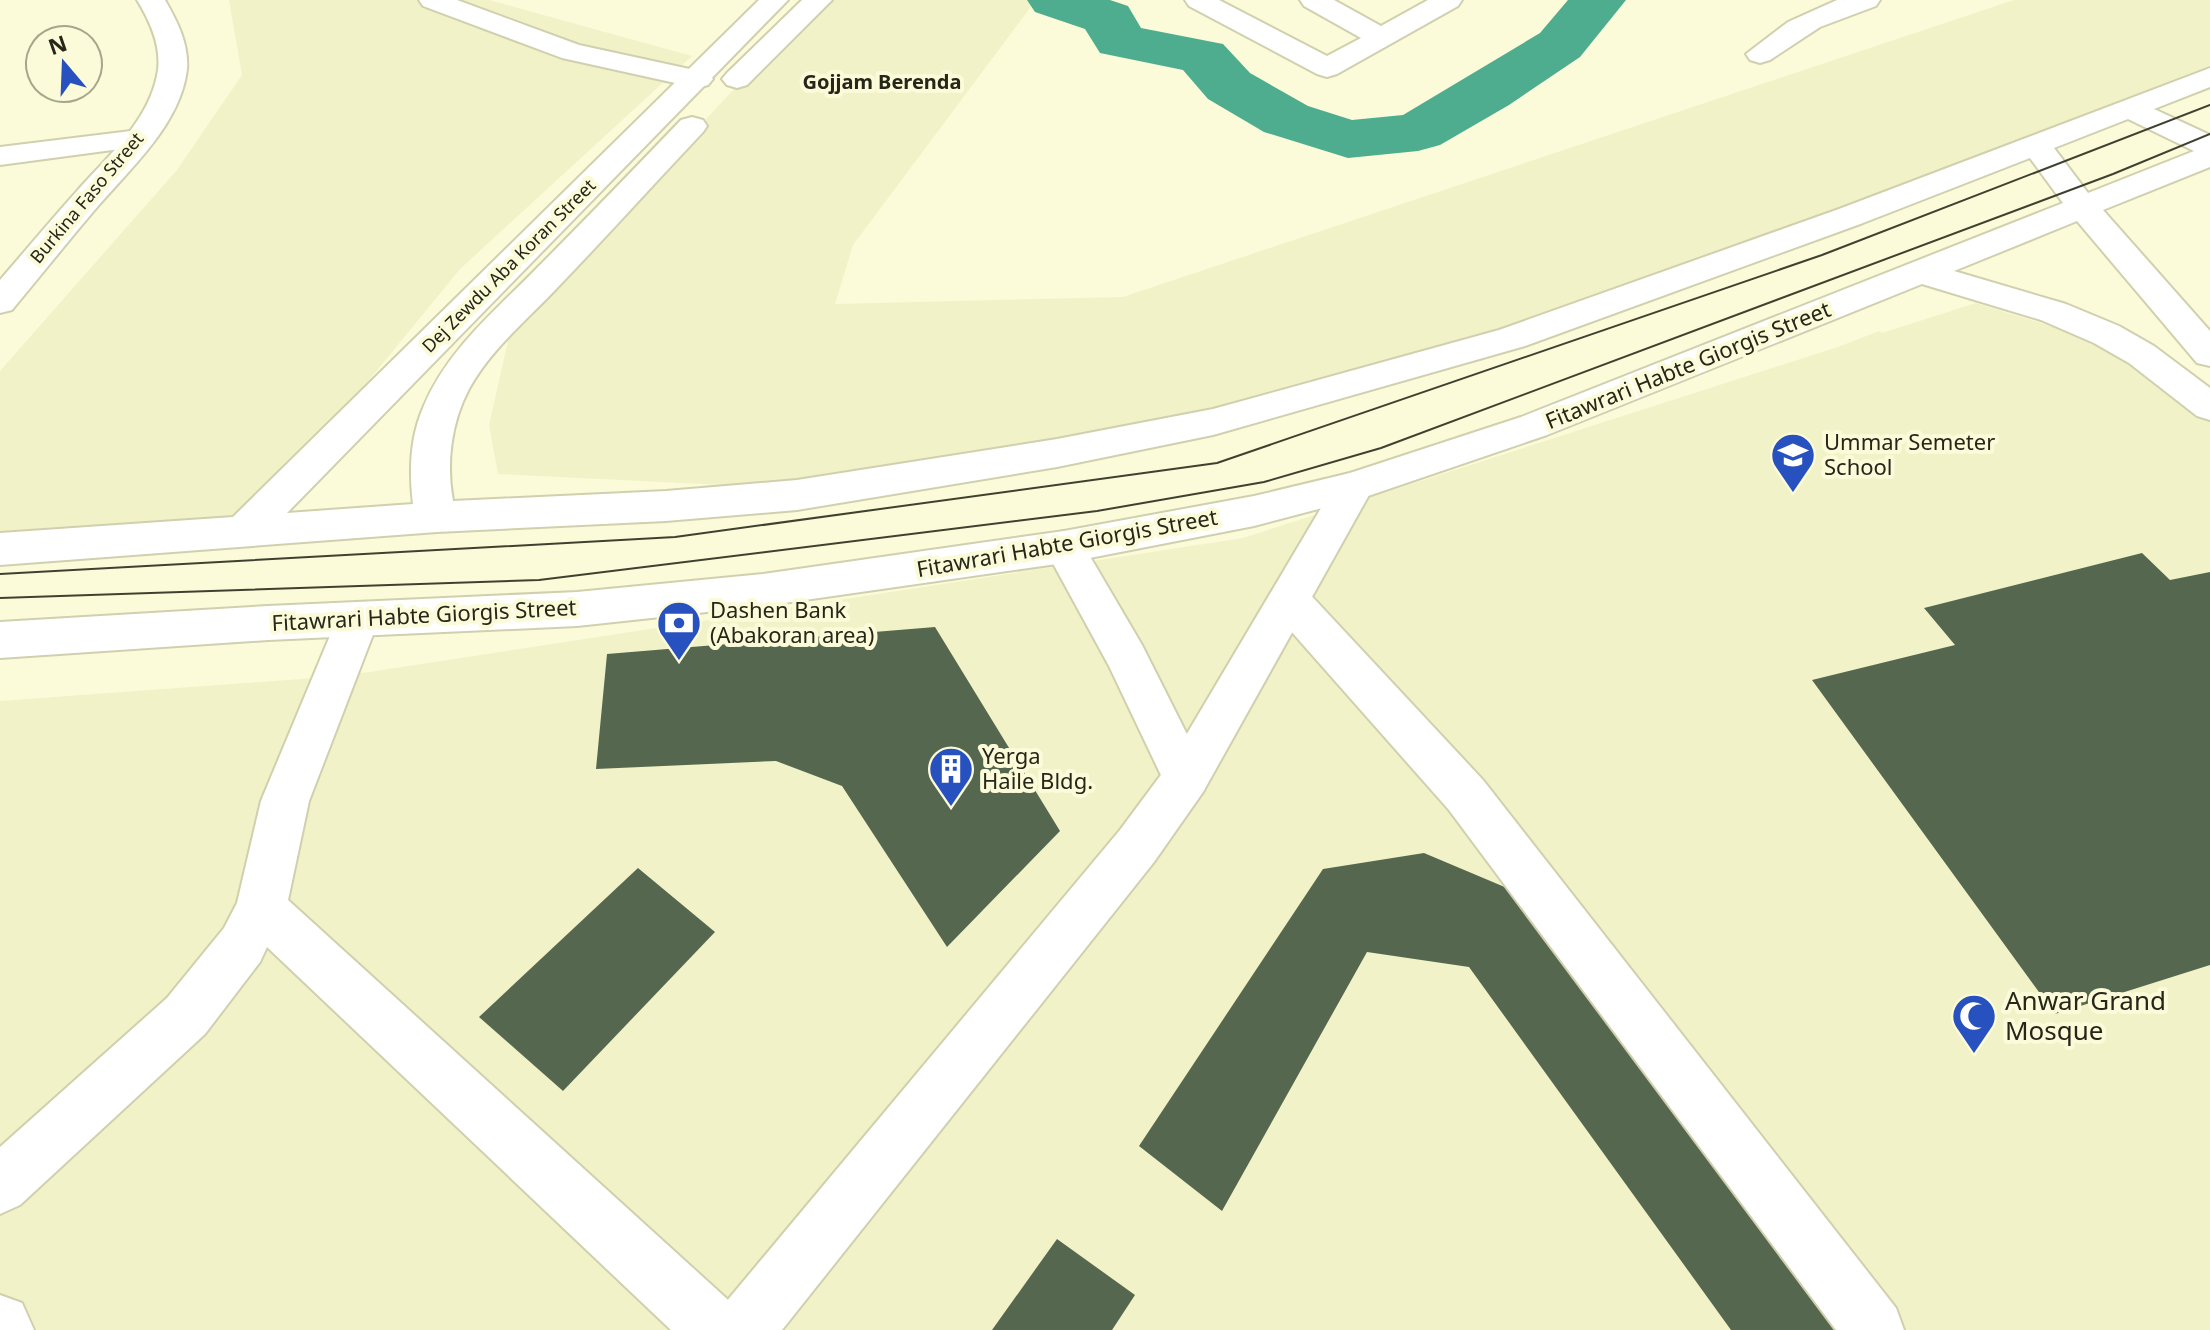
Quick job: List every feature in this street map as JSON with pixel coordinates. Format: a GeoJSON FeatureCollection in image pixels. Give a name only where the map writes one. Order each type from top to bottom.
{"type":"FeatureCollection","features":[{"type":"Feature","properties":{"kind":"main road","name":"Burkina Faso Street"},"geometry":{"type":"LineString","coordinates":[[0,302],[139,139],[164,97],[171,78],[166,24],[151,0]]}},
{"type":"Feature","properties":{"kind":"main road"},"geometry":{"type":"LineString","coordinates":[[433,0],[572,52],[698,79]]}},
{"type":"Feature","properties":{"kind":"main road"},"geometry":{"type":"LineString","coordinates":[[1199,0],[1323,67],[1332,67],[1448,0]]}},
{"type":"Feature","properties":{"kind":"main road"},"geometry":{"type":"LineString","coordinates":[[1314,0],[1380,37]]}},
{"type":"Feature","properties":{"kind":"main road"},"geometry":{"type":"LineString","coordinates":[[1760,54],[1808,20],[1829,10],[1866,0]]}},
{"type":"Feature","properties":{"kind":"main road","name":"Dej Zewdu Aba Koran Street"},"geometry":{"type":"LineString","coordinates":[[243,532],[698,79],[786,9]]}},
{"type":"Feature","properties":{"kind":"main road","name":"Dej Zewdu Aba Koran Street"},"geometry":{"type":"LineString","coordinates":[[437,517],[430,498],[431,456],[441,409],[462,372],[786,9]]}},
{"type":"Feature","properties":{"kind":"main road"},"geometry":{"type":"LineString","coordinates":[[0,549],[797,495],[1057,453],[1213,422],[1512,338],[2037,146],[2210,77]]}},
{"type":"Feature","properties":{"kind":"main road"},"geometry":{"type":"LineString","coordinates":[[2130,109],[2210,147]]}},
{"type":"Feature","properties":{"kind":"main road"},"geometry":{"type":"LineString","coordinates":[[0,156],[139,139]]}},
{"type":"Feature","properties":{"kind":"main road"},"geometry":{"type":"LineString","coordinates":[[2037,146],[2083,208],[2210,354]]}},
{"type":"Feature","properties":{"kind":"main road","name":"Fitawrari Habte Giorgis Street"},"geometry":{"type":"LineString","coordinates":[[0,640],[577,609],[877,575],[1064,547],[1254,511],[1354,486],[1534,426],[2210,156]]}},
{"type":"Feature","properties":{"kind":"main road"},"geometry":{"type":"LineString","coordinates":[[1917,271],[2039,307],[2089,327],[2132,349],[2210,407]]}},
{"type":"Feature","properties":{"kind":"main road"},"geometry":{"type":"LineString","coordinates":[[743,1330],[1137,846],[1186,778],[1354,486]]}},
{"type":"Feature","properties":{"kind":"main road"},"geometry":{"type":"LineString","coordinates":[[1064,547],[1127,658],[1186,778]]}},
{"type":"Feature","properties":{"kind":"main road"},"geometry":{"type":"LineString","coordinates":[[1290,601],[1466,795],[1874,1330]]}},
{"type":"Feature","properties":{"kind":"main road"},"geometry":{"type":"LineString","coordinates":[[0,1185],[186,1016],[242,945],[261,908],[268,864],[285,801],[358,619]]}},
{"type":"Feature","properties":{"kind":"main road"},"geometry":{"type":"LineString","coordinates":[[261,908],[715,1330]]}},
{"type":"Feature","properties":{"kind":"main road"},"geometry":{"type":"LineString","coordinates":[[0,1325],[4,1330]]}},
{"type":"Feature","properties":{"kind":"shaded area"},"geometry":{"type":"Polygon","coordinates":[[[229,0],[489,0],[692,56],[460,269],[257,517],[0,535],[0,371],[177,170],[242,75],[229,0]]]}},
{"type":"Feature","properties":{"kind":"shaded area"},"geometry":{"type":"Polygon","coordinates":[[[823,0],[1036,0],[853,245],[835,304],[1123,297],[2014,0],[2210,0],[2210,70],[1589,306],[1203,421],[764,487],[498,474],[489,425],[512,324],[740,83],[823,0]]]}},
{"type":"Feature","properties":{"kind":"shaded area"},"geometry":{"type":"Polygon","coordinates":[[[1976,303],[2128,350],[2210,422],[2210,1330],[0,1330],[0,701],[343,676],[1243,538],[1838,347],[1879,331],[1882,333],[1976,303]]]}},
{"type":"Feature","properties":{"kind":"building"},"geometry":{"type":"Polygon","coordinates":[[[2142,553],[2170,580],[2210,572],[2210,965],[2055,1014],[1812,680],[1955,645],[1924,608],[2142,553]]]}},
{"type":"Feature","properties":{"kind":"building","name":"Yerga Haile Bldg."},"geometry":{"type":"Polygon","coordinates":[[[935,627],[1060,831],[947,947],[842,786],[776,761],[596,769],[607,654],[935,627]]]}},
{"type":"Feature","properties":{"kind":"building"},"geometry":{"type":"Polygon","coordinates":[[[1424,853],[1507,888],[1846,1330],[1731,1330],[1469,967],[1367,952],[1222,1211],[1139,1146],[1323,869],[1424,853]]]}},
{"type":"Feature","properties":{"kind":"building"},"geometry":{"type":"Polygon","coordinates":[[[638,868],[715,932],[563,1091],[479,1017],[638,868]]]}},
{"type":"Feature","properties":{"kind":"building"},"geometry":{"type":"Polygon","coordinates":[[[1057,1239],[1135,1295],[1112,1330],[992,1330],[1057,1239]]]}},
{"type":"Feature","properties":{"kind":"waterway"},"geometry":{"type":"LineString","coordinates":[[1055,0],[1108,18],[1120,41],[1202,56],[1229,86],[1286,119],[1348,139],[1418,132],[1488,92],[1560,45],[1598,0]]}},
{"type":"Feature","properties":{"kind":"tram line"},"geometry":{"type":"LineString","coordinates":[[0,574],[675,537],[1217,463],[1822,255],[2210,105]]}},
{"type":"Feature","properties":{"kind":"tram line"},"geometry":{"type":"LineString","coordinates":[[0,598],[539,580],[1097,511],[1264,482],[1381,448],[2113,174],[2210,134]]}},
{"type":"Feature","properties":{"kind":"place","name":"Ummar Semeter School"},"geometry":{"type":"Point","coordinates":[1793,494]}},
{"type":"Feature","properties":{"kind":"place","name":"Dashen Bank (Abakoran area)"},"geometry":{"type":"Point","coordinates":[679,662]}},
{"type":"Feature","properties":{"kind":"place","name":"Yerga Haile Bldg."},"geometry":{"type":"Point","coordinates":[951,808]}},
{"type":"Feature","properties":{"kind":"place","name":"Anwar Grand Mosque"},"geometry":{"type":"Point","coordinates":[1974,1055]}},
{"type":"Feature","properties":{"kind":"district","name":"Gojjam Berenda"},"geometry":{"type":"Point","coordinates":[882,82]}}]}
